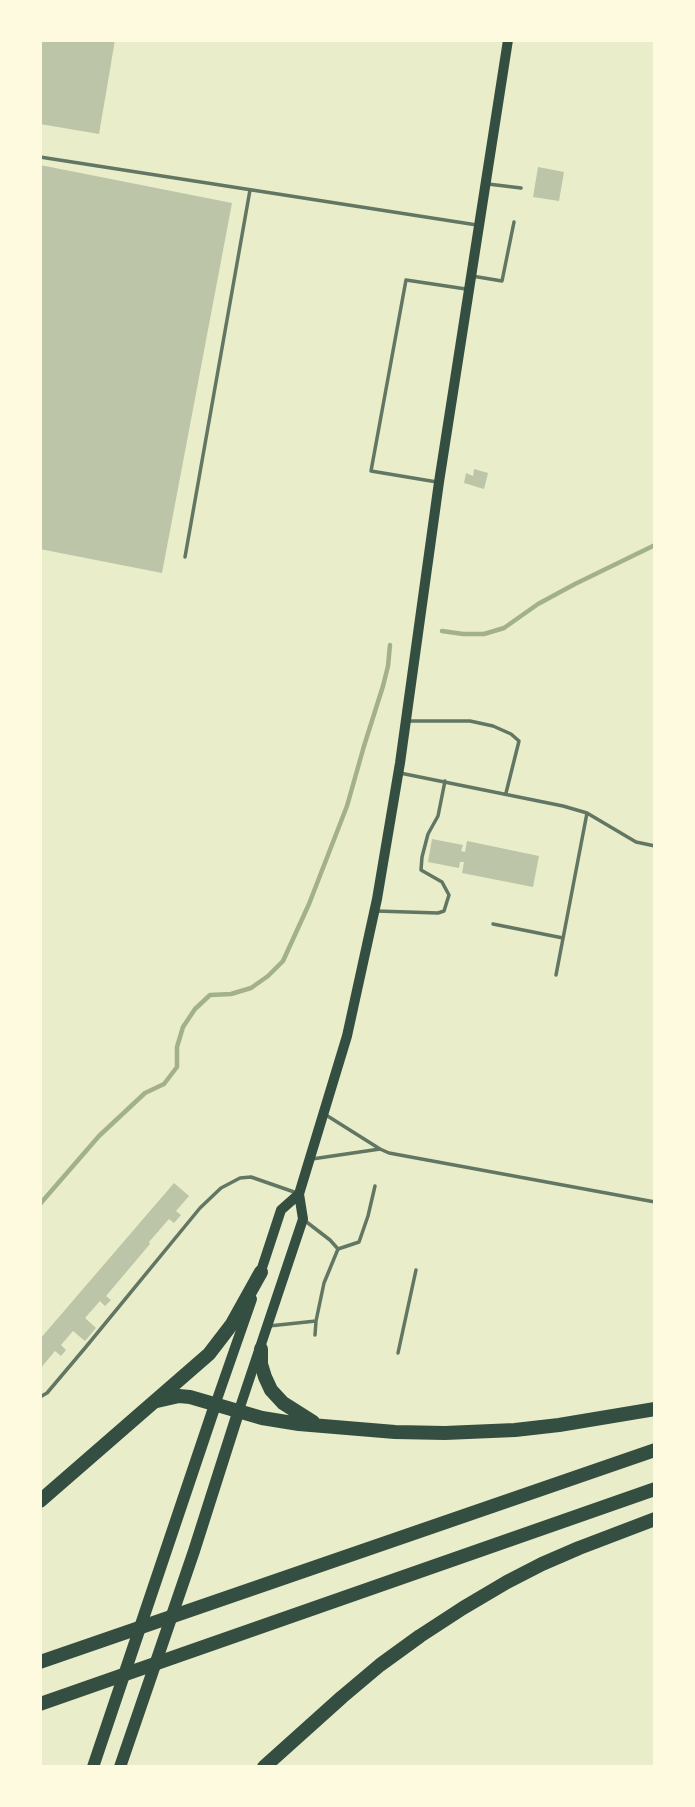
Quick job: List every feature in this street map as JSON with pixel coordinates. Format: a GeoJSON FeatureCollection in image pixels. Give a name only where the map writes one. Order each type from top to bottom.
{"type":"FeatureCollection","features":[{"type":"Feature","properties":{"kind":"highway"},"geometry":{"type":"LineString","coordinates":[[40,1501],[194,1369],[222,1339],[242,1310],[261,1272]]}},
{"type":"Feature","properties":{"kind":"highway"},"geometry":{"type":"LineString","coordinates":[[261,1349],[261,1364],[271,1390],[283,1404],[317,1424]]}},
{"type":"Feature","properties":{"kind":"highway"},"geometry":{"type":"LineString","coordinates":[[157,1401],[179,1396],[190,1397],[238,1413],[281,1422],[395,1432],[480,1432],[559,1425],[655,1409]]}},
{"type":"Feature","properties":{"kind":"highway"},"geometry":{"type":"LineString","coordinates":[[40,1662],[655,1450]]}},
{"type":"Feature","properties":{"kind":"highway"},"geometry":{"type":"LineString","coordinates":[[40,1704],[655,1489]]}},
{"type":"Feature","properties":{"kind":"highway"},"geometry":{"type":"LineString","coordinates":[[264,1767],[380,1665],[463,1608],[542,1564],[655,1519]]}},
{"type":"Feature","properties":{"kind":"main road"},"geometry":{"type":"LineString","coordinates":[[120,1767],[303,1219],[299,1194],[347,1036],[374,911],[397,772],[468,289],[508,40]]}},
{"type":"Feature","properties":{"kind":"main road"},"geometry":{"type":"LineString","coordinates":[[95,1763],[281,1210],[299,1194]]}},
{"type":"Feature","properties":{"kind":"lane"},"geometry":{"type":"LineString","coordinates":[[40,158],[479,225]]}},
{"type":"Feature","properties":{"kind":"lane"},"geometry":{"type":"LineString","coordinates":[[486,183],[521,188]]}},
{"type":"Feature","properties":{"kind":"lane"},"geometry":{"type":"LineString","coordinates":[[185,558],[250,190]]}},
{"type":"Feature","properties":{"kind":"lane"},"geometry":{"type":"LineString","coordinates":[[470,276],[502,281],[513,222]]}},
{"type":"Feature","properties":{"kind":"lane"},"geometry":{"type":"LineString","coordinates":[[439,482],[371,471],[406,280],[468,289]]}},
{"type":"Feature","properties":{"kind":"lane"},"geometry":{"type":"LineString","coordinates":[[405,721],[470,721],[493,726],[511,734],[519,741],[506,793]]}},
{"type":"Feature","properties":{"kind":"lane"},"geometry":{"type":"LineString","coordinates":[[397,772],[506,793],[587,813],[636,842],[655,846]]}},
{"type":"Feature","properties":{"kind":"lane"},"geometry":{"type":"LineString","coordinates":[[374,911],[444,911],[449,895],[442,882],[421,870],[428,834],[438,816],[445,781]]}},
{"type":"Feature","properties":{"kind":"lane"},"geometry":{"type":"LineString","coordinates":[[556,975],[587,813]]}},
{"type":"Feature","properties":{"kind":"lane"},"geometry":{"type":"LineString","coordinates":[[493,924],[563,938]]}},
{"type":"Feature","properties":{"kind":"lane"},"geometry":{"type":"LineString","coordinates":[[324,1113],[389,1153],[655,1202]]}},
{"type":"Feature","properties":{"kind":"lane"},"geometry":{"type":"LineString","coordinates":[[310,1159],[380,1149]]}},
{"type":"Feature","properties":{"kind":"lane"},"geometry":{"type":"LineString","coordinates":[[40,1396],[47,1393],[200,1208],[221,1188],[240,1178],[251,1177],[299,1194]]}},
{"type":"Feature","properties":{"kind":"lane"},"geometry":{"type":"LineString","coordinates":[[315,1335],[324,1283],[338,1249],[359,1242],[375,1186]]}},
{"type":"Feature","properties":{"kind":"lane"},"geometry":{"type":"LineString","coordinates":[[303,1219],[338,1249]]}},
{"type":"Feature","properties":{"kind":"lane"},"geometry":{"type":"LineString","coordinates":[[398,1353],[416,1270]]}},
{"type":"Feature","properties":{"kind":"lane"},"geometry":{"type":"LineString","coordinates":[[268,1326],[316,1321]]}},
{"type":"Feature","properties":{"kind":"building"},"geometry":{"type":"Polygon","coordinates":[[[40,40],[115,40],[99,134],[40,124],[40,40]]]}},
{"type":"Feature","properties":{"kind":"building"},"geometry":{"type":"Polygon","coordinates":[[[40,165],[232,203],[162,573],[40,549],[40,165]]]}},
{"type":"Feature","properties":{"kind":"building"},"geometry":{"type":"Polygon","coordinates":[[[538,167],[564,172],[559,201],[533,197],[538,167]]]}},
{"type":"Feature","properties":{"kind":"building"},"geometry":{"type":"Polygon","coordinates":[[[474,469],[488,473],[484,489],[464,483],[466,473],[473,476],[474,469]]]}},
{"type":"Feature","properties":{"kind":"building"},"geometry":{"type":"Polygon","coordinates":[[[432,839],[463,845],[461,851],[465,852],[467,841],[539,856],[533,887],[462,873],[464,862],[460,862],[459,868],[428,862],[432,839]]]}},
{"type":"Feature","properties":{"kind":"building"},"geometry":{"type":"Polygon","coordinates":[[[174,1183],[189,1196],[176,1211],[181,1215],[174,1223],[169,1219],[149,1242],[106,1296],[111,1300],[105,1306],[100,1301],[85,1318],[96,1328],[85,1341],[73,1331],[61,1345],[66,1350],[61,1356],[55,1351],[40,1369],[40,1339],[174,1183]]]}},
{"type":"Feature","properties":{"kind":"waterway"},"geometry":{"type":"LineString","coordinates":[[442,631],[484,634],[504,628],[538,604],[655,545]]}},
{"type":"Feature","properties":{"kind":"waterway"},"geometry":{"type":"LineString","coordinates":[[40,1204],[99,1136],[145,1093],[164,1084],[177,1067],[177,1047],[183,1027],[195,1009],[210,995],[231,994],[251,988],[283,961],[309,904],[347,806],[383,686],[390,645]]}}]}
